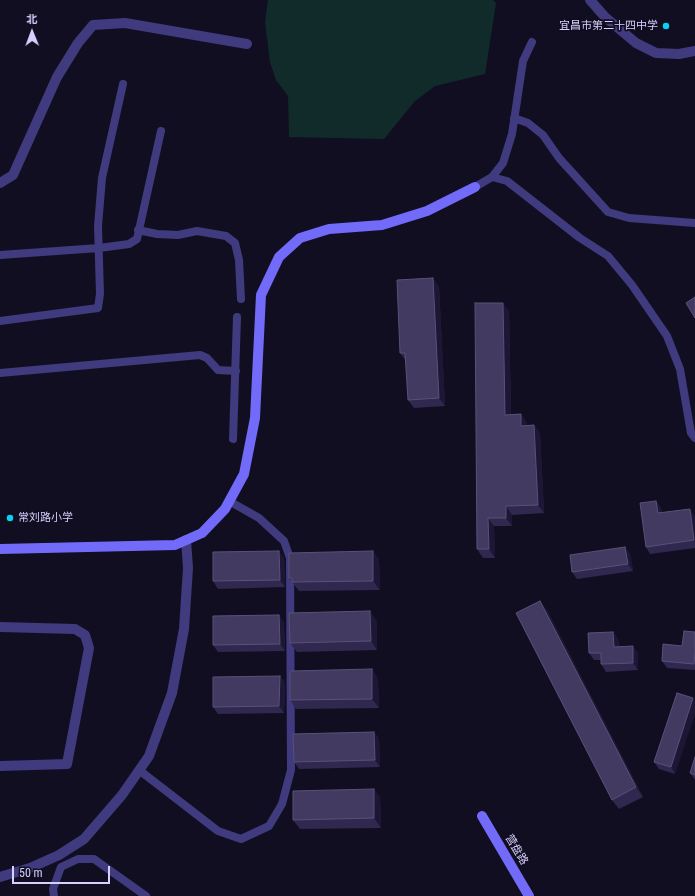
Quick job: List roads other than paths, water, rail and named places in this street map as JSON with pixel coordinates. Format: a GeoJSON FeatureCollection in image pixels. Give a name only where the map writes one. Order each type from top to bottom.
{"type":"FeatureCollection","features":[{"type":"Feature","properties":{"kind":"street"},"geometry":{"type":"LineString","coordinates":[[590,0],[604,16],[636,43],[656,53],[679,54],[695,51]]}},
{"type":"Feature","properties":{"kind":"street"},"geometry":{"type":"LineString","coordinates":[[0,183],[14,175],[57,77],[78,43],[93,25],[125,23],[248,44]]}},
{"type":"Feature","properties":{"kind":"street"},"geometry":{"type":"LineString","coordinates":[[0,549],[174,545],[202,534],[225,509],[244,474],[255,418],[261,295],[279,257],[300,238],[329,229],[382,225],[428,211],[475,187]]}},
{"type":"Feature","properties":{"kind":"street"},"geometry":{"type":"LineString","coordinates":[[0,877],[30,868],[59,855],[84,839],[122,794],[149,756],[172,693],[184,629],[188,568],[186,540]]}},
{"type":"Feature","properties":{"kind":"street"},"geometry":{"type":"LineString","coordinates":[[0,627],[75,629],[85,635],[89,648],[67,764],[0,766]]}},
{"type":"Feature","properties":{"kind":"street","name":"营盘路"},"geometry":{"type":"LineString","coordinates":[[482,816],[529,896]]}},
{"type":"Feature","properties":{"kind":"lane"},"geometry":{"type":"LineString","coordinates":[[475,187],[492,177],[504,163],[512,134],[523,61],[532,42]]}},
{"type":"Feature","properties":{"kind":"lane"},"geometry":{"type":"LineString","coordinates":[[0,321],[98,308],[100,294],[98,226],[102,178],[123,84]]}},
{"type":"Feature","properties":{"kind":"lane"},"geometry":{"type":"LineString","coordinates":[[514,118],[528,123],[543,135],[559,158],[608,212],[629,218],[695,223]]}},
{"type":"Feature","properties":{"kind":"lane"},"geometry":{"type":"LineString","coordinates":[[0,255],[99,248],[129,244],[137,239],[161,131]]}},
{"type":"Feature","properties":{"kind":"lane"},"geometry":{"type":"LineString","coordinates":[[492,177],[507,181],[580,238],[608,256],[632,285],[667,336],[680,368],[691,433],[695,438]]}},
{"type":"Feature","properties":{"kind":"lane"},"geometry":{"type":"LineString","coordinates":[[138,230],[158,234],[178,235],[197,231],[226,236],[235,243],[239,260],[241,299]]}},
{"type":"Feature","properties":{"kind":"lane"},"geometry":{"type":"LineString","coordinates":[[233,439],[237,317]]}},
{"type":"Feature","properties":{"kind":"lane"},"geometry":{"type":"LineString","coordinates":[[0,374],[200,355],[207,358],[218,370],[236,371]]}},
{"type":"Feature","properties":{"kind":"lane"},"geometry":{"type":"LineString","coordinates":[[139,770],[218,831],[241,839],[269,826],[282,804],[290,770],[290,558],[284,540],[259,518],[229,501]]}},
{"type":"Feature","properties":{"kind":"lane"},"geometry":{"type":"LineString","coordinates":[[54,896],[53,889],[61,867],[78,859],[94,859],[146,896]]}},
{"type":"Feature","properties":{"kind":"place","name":"宜昌市第二十四中学"},"geometry":{"type":"Point","coordinates":[666,26]}},
{"type":"Feature","properties":{"kind":"place","name":"常刘路小学"},"geometry":{"type":"Point","coordinates":[10,518]}}]}
